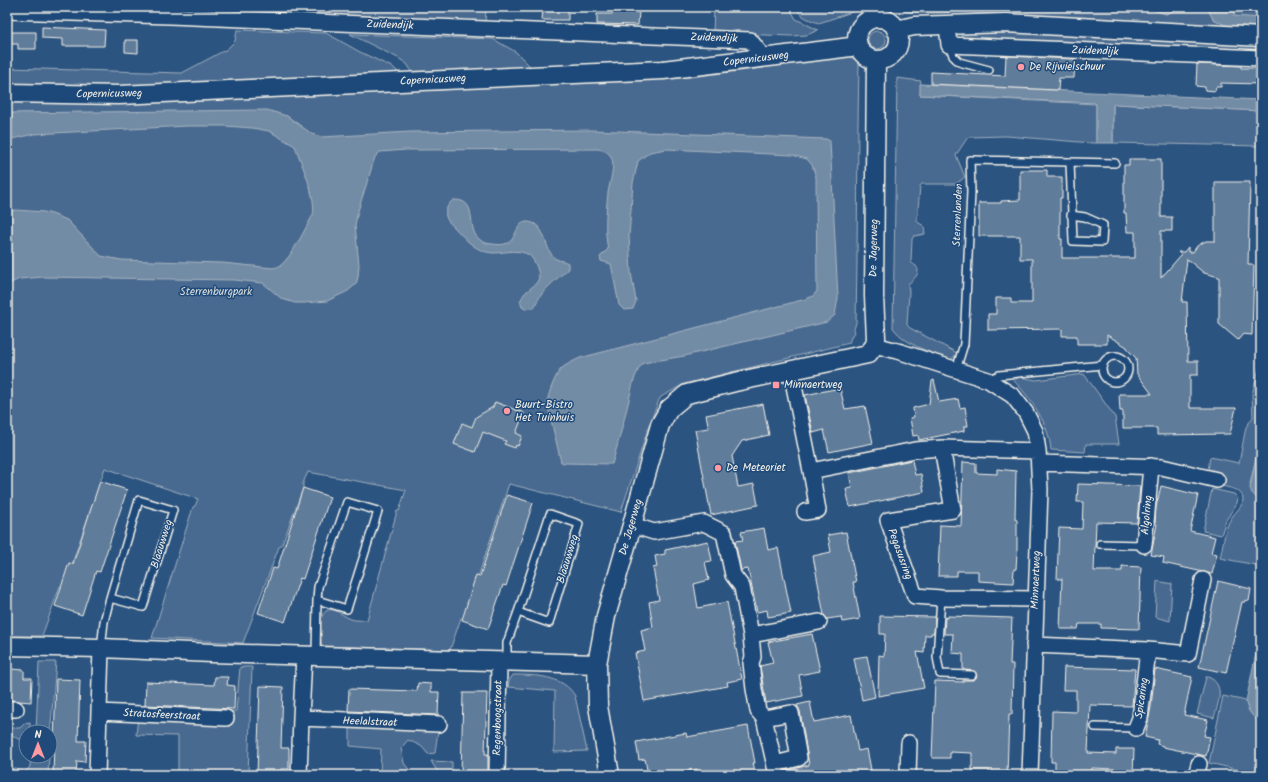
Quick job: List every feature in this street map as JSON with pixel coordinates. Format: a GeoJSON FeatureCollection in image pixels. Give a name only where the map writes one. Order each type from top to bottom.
{"type":"FeatureCollection","features":[{"type":"Feature","properties":{"kind":"street","name":"Zuidendijk"},"geometry":{"type":"LineString","coordinates":[[7,10],[750,40],[764,58]]}},
{"type":"Feature","properties":{"kind":"street"},"geometry":{"type":"LineString","coordinates":[[877,13],[890,23],[896,30],[898,44],[894,52],[887,58],[876,60],[870,58],[864,55],[858,46],[857,38],[860,29],[865,23],[873,19],[877,13]]}},
{"type":"Feature","properties":{"kind":"street","name":"Zuidendijk"},"geometry":{"type":"LineString","coordinates":[[896,30],[914,26],[1006,23],[1261,37]]}},
{"type":"Feature","properties":{"kind":"street"},"geometry":{"type":"LineString","coordinates":[[947,24],[950,45]]}},
{"type":"Feature","properties":{"kind":"street","name":"Zuidendijk"},"geometry":{"type":"LineString","coordinates":[[950,45],[1261,58]]}},
{"type":"Feature","properties":{"kind":"street","name":"Copernicusweg"},"geometry":{"type":"LineString","coordinates":[[7,93],[119,95],[656,70],[858,46]]}},
{"type":"Feature","properties":{"kind":"street","name":"De Jagerweg"},"geometry":{"type":"LineString","coordinates":[[610,775],[598,706],[597,664],[606,616],[660,425],[669,409],[688,394],[736,382],[868,354],[875,345],[876,60]]}},
{"type":"Feature","properties":{"kind":"street","name":"Minnaertweg"},"geometry":{"type":"LineString","coordinates":[[875,345],[988,380],[1013,396],[1026,413],[1035,431],[1039,457],[1040,490],[1030,775]]}},
{"type":"Feature","properties":{"kind":"street"},"geometry":{"type":"LineString","coordinates":[[790,371],[818,510],[805,512]]}},
{"type":"Feature","properties":{"kind":"street"},"geometry":{"type":"LineString","coordinates":[[811,471],[915,450],[942,448],[1162,467],[1217,480]]}},
{"type":"Feature","properties":{"kind":"street","name":"Pegasusring"},"geometry":{"type":"LineString","coordinates":[[942,448],[953,510],[888,520],[915,596],[941,598],[1036,599]]}},
{"type":"Feature","properties":{"kind":"street","name":"Algolring"},"geometry":{"type":"LineString","coordinates":[[1144,545],[1151,466]]}},
{"type":"Feature","properties":{"kind":"street"},"geometry":{"type":"LineString","coordinates":[[632,525],[654,532],[704,523],[724,532],[732,575],[742,587],[751,635],[753,657],[751,663],[761,713],[776,770],[799,758],[791,713],[761,713]]}},
{"type":"Feature","properties":{"kind":"street"},"geometry":{"type":"LineString","coordinates":[[1034,645],[1148,650],[1188,654],[1203,580]]}},
{"type":"Feature","properties":{"kind":"street"},"geometry":{"type":"LineString","coordinates":[[751,635],[819,622]]}},
{"type":"Feature","properties":{"kind":"street"},"geometry":{"type":"LineString","coordinates":[[7,646],[597,664]]}},
{"type":"Feature","properties":{"kind":"street"},"geometry":{"type":"LineString","coordinates":[[97,775],[101,648]]}},
{"type":"Feature","properties":{"kind":"street","name":"Spicaring"},"geometry":{"type":"LineString","coordinates":[[1136,728],[1140,718],[1148,650]]}},
{"type":"Feature","properties":{"kind":"street"},"geometry":{"type":"LineString","coordinates":[[299,775],[300,718],[310,655]]}},
{"type":"Feature","properties":{"kind":"street","name":"Regenboogstraat"},"geometry":{"type":"LineString","coordinates":[[497,775],[503,661]]}},
{"type":"Feature","properties":{"kind":"street","name":"Stratosfeerstraat"},"geometry":{"type":"LineString","coordinates":[[99,712],[226,718]]}},
{"type":"Feature","properties":{"kind":"street","name":"Heelalstraat"},"geometry":{"type":"LineString","coordinates":[[300,718],[439,724]]}},
{"type":"Feature","properties":{"kind":"street"},"geometry":{"type":"LineString","coordinates":[[908,775],[909,743]]}},
{"type":"Feature","properties":{"kind":"lane"},"geometry":{"type":"LineString","coordinates":[[950,45],[953,56],[959,62],[989,70]]}},
{"type":"Feature","properties":{"kind":"lane","name":"Sterrenlanden"},"geometry":{"type":"LineString","coordinates":[[956,370],[964,344],[971,192],[970,160],[1115,163]]}},
{"type":"Feature","properties":{"kind":"lane"},"geometry":{"type":"LineString","coordinates":[[1070,162],[1072,215],[1073,241],[1102,242],[1103,225],[1085,217],[1072,215]]}},
{"type":"Feature","properties":{"kind":"lane"},"geometry":{"type":"LineString","coordinates":[[988,380],[999,375],[1103,365]]}},
{"type":"Feature","properties":{"kind":"lane","name":"Blaauwweg"},"geometry":{"type":"LineString","coordinates":[[101,648],[104,622],[110,598],[139,500],[173,510],[143,607],[110,598]]}},
{"type":"Feature","properties":{"kind":"lane"},"geometry":{"type":"LineString","coordinates":[[310,655],[318,587],[347,502],[378,511],[347,609],[317,600]]}},
{"type":"Feature","properties":{"kind":"lane","name":"Blaauwweg"},"geometry":{"type":"LineString","coordinates":[[503,661],[507,644],[550,514],[579,524],[549,623],[518,612]]}},
{"type":"Feature","properties":{"kind":"lane","name":"Algolring"},"geometry":{"type":"LineString","coordinates":[[1100,544],[1144,545]]}},
{"type":"Feature","properties":{"kind":"lane"},"geometry":{"type":"LineString","coordinates":[[941,598],[937,657],[940,674],[972,675]]}},
{"type":"Feature","properties":{"kind":"lane","name":"Spicaring"},"geometry":{"type":"LineString","coordinates":[[1095,726],[1136,728]]}},
{"type":"Feature","properties":{"kind":"green space"},"geometry":{"type":"Polygon","coordinates":[[[178,7],[232,7],[231,19],[181,18],[178,7]]]}},
{"type":"Feature","properties":{"kind":"green space"},"geometry":{"type":"Polygon","coordinates":[[[309,7],[486,7],[485,24],[327,18],[309,7]]]}},
{"type":"Feature","properties":{"kind":"green space"},"geometry":{"type":"Polygon","coordinates":[[[714,7],[789,7],[796,19],[818,30],[807,35],[791,36],[713,33],[714,7]]]}},
{"type":"Feature","properties":{"kind":"green space"},"geometry":{"type":"Polygon","coordinates":[[[795,7],[856,7],[852,12],[819,23],[802,16],[795,7]]]}},
{"type":"Feature","properties":{"kind":"green space"},"geometry":{"type":"Polygon","coordinates":[[[902,7],[1047,7],[1068,9],[1145,7],[1166,14],[1183,7],[1207,7],[1213,19],[1218,22],[1233,16],[1235,7],[1261,7],[1261,30],[1025,18],[966,12],[920,13],[904,11],[902,7]]]}},
{"type":"Feature","properties":{"kind":"green space"},"geometry":{"type":"Polygon","coordinates":[[[237,30],[326,33],[360,52],[394,68],[401,75],[176,85],[39,87],[7,85],[7,68],[182,73],[227,49],[235,41],[237,30]]]}},
{"type":"Feature","properties":{"kind":"green space"},"geometry":{"type":"Polygon","coordinates":[[[873,31],[881,31],[886,36],[884,47],[881,49],[873,49],[868,44],[868,36],[873,31]]]}},
{"type":"Feature","properties":{"kind":"green space"},"geometry":{"type":"Polygon","coordinates":[[[963,31],[1119,37],[1261,46],[1261,50],[963,38],[960,33],[963,31]]]}},
{"type":"Feature","properties":{"kind":"green space"},"geometry":{"type":"Polygon","coordinates":[[[350,34],[493,39],[516,52],[531,67],[414,75],[407,64],[398,58],[350,34]]]}},
{"type":"Feature","properties":{"kind":"green space","name":"Sterrenburgpark"},"geometry":{"type":"Polygon","coordinates":[[[849,56],[859,62],[856,323],[854,329],[855,333],[852,335],[849,343],[684,384],[661,397],[651,420],[621,512],[509,484],[464,619],[461,618],[450,650],[322,646],[320,623],[324,613],[328,610],[334,610],[353,620],[367,620],[397,511],[399,511],[406,490],[308,472],[282,545],[279,547],[243,643],[152,638],[193,507],[198,499],[105,468],[64,587],[60,586],[42,636],[7,636],[7,91],[440,90],[518,85],[849,56]]]}},
{"type":"Feature","properties":{"kind":"green space"},"geometry":{"type":"Polygon","coordinates":[[[897,78],[921,81],[920,95],[1096,104],[1096,143],[1006,136],[968,137],[956,155],[965,177],[956,184],[922,184],[920,186],[917,221],[924,226],[925,234],[914,236],[912,239],[911,262],[916,266],[918,271],[916,276],[908,284],[907,325],[957,353],[951,360],[912,344],[893,328],[897,78]]]}},
{"type":"Feature","properties":{"kind":"green space"},"geometry":{"type":"Polygon","coordinates":[[[1113,105],[1261,111],[1261,146],[1113,143],[1113,105]]]}},
{"type":"Feature","properties":{"kind":"green space"},"geometry":{"type":"Polygon","coordinates":[[[1261,362],[1261,434],[1250,484],[1252,493],[1261,502],[1261,566],[1220,558],[1227,526],[1230,519],[1242,504],[1243,499],[1242,495],[1234,489],[1215,485],[1218,473],[1208,470],[1210,457],[1239,463],[1246,427],[1253,417],[1252,394],[1261,362]]]}},
{"type":"Feature","properties":{"kind":"green space"},"geometry":{"type":"Polygon","coordinates":[[[1084,374],[1115,417],[1119,444],[1086,444],[1085,452],[1051,450],[1050,440],[1043,421],[1032,403],[1013,380],[1020,377],[1036,380],[1084,374]]]}},
{"type":"Feature","properties":{"kind":"green space"},"geometry":{"type":"Polygon","coordinates":[[[1212,489],[1234,494],[1238,498],[1237,503],[1226,520],[1221,535],[1203,531],[1212,489]]]}},
{"type":"Feature","properties":{"kind":"green space"},"geometry":{"type":"Polygon","coordinates":[[[1157,581],[1172,584],[1170,621],[1155,617],[1157,581]]]}},
{"type":"Feature","properties":{"kind":"green space"},"geometry":{"type":"Polygon","coordinates":[[[39,662],[56,662],[51,724],[36,724],[39,662]]]}},
{"type":"Feature","properties":{"kind":"green space"},"geometry":{"type":"Polygon","coordinates":[[[240,667],[252,667],[248,775],[178,775],[178,736],[136,735],[138,718],[228,724],[228,711],[236,711],[240,667]]]}},
{"type":"Feature","properties":{"kind":"green space"},"geometry":{"type":"Polygon","coordinates":[[[513,675],[539,676],[556,680],[570,689],[575,696],[587,751],[554,752],[555,691],[508,687],[509,681],[513,675]]]}},
{"type":"Feature","properties":{"kind":"green space"},"geometry":{"type":"Polygon","coordinates":[[[1206,677],[1214,680],[1219,689],[1219,701],[1214,718],[1197,714],[1206,677]]]}},
{"type":"Feature","properties":{"kind":"green space"},"geometry":{"type":"Polygon","coordinates":[[[1223,696],[1246,701],[1249,711],[1261,724],[1261,775],[1209,763],[1223,696]]]}},
{"type":"Feature","properties":{"kind":"green space"},"geometry":{"type":"Polygon","coordinates":[[[350,726],[438,731],[435,753],[428,754],[421,746],[408,740],[401,748],[404,763],[413,775],[380,775],[381,749],[350,746],[350,726]]]}},
{"type":"Feature","properties":{"kind":"green space"},"geometry":{"type":"Polygon","coordinates":[[[7,728],[18,728],[18,739],[7,731],[7,728]]]}},
{"type":"Feature","properties":{"kind":"green space"},"geometry":{"type":"Polygon","coordinates":[[[7,760],[13,768],[24,772],[30,765],[49,764],[48,775],[7,775],[7,760]]]}},
{"type":"Feature","properties":{"kind":"green space"},"geometry":{"type":"Polygon","coordinates":[[[431,761],[452,762],[452,775],[438,775],[431,761]]]}},
{"type":"Feature","properties":{"kind":"shaded area"},"geometry":{"type":"Polygon","coordinates":[[[1047,7],[1126,7],[1068,9],[1047,7]]]}},
{"type":"Feature","properties":{"kind":"shaded area"},"geometry":{"type":"Polygon","coordinates":[[[1145,7],[1183,7],[1166,14],[1145,7]]]}},
{"type":"Feature","properties":{"kind":"shaded area"},"geometry":{"type":"Polygon","coordinates":[[[1207,7],[1235,7],[1234,16],[1261,18],[1261,28],[1225,25],[1213,19],[1207,7]]]}},
{"type":"Feature","properties":{"kind":"shaded area"},"geometry":{"type":"Polygon","coordinates":[[[920,84],[1261,100],[1261,111],[1115,104],[1113,105],[1113,143],[1096,143],[1095,103],[920,95],[920,84]]]}},
{"type":"Feature","properties":{"kind":"shaded area"},"geometry":{"type":"Polygon","coordinates":[[[267,110],[287,116],[312,134],[321,137],[410,132],[590,130],[826,139],[830,141],[838,298],[835,315],[827,322],[684,356],[643,363],[633,382],[612,464],[561,462],[547,403],[555,379],[564,367],[580,358],[806,299],[813,296],[817,291],[816,177],[812,165],[807,159],[792,155],[666,149],[650,152],[638,161],[633,183],[629,236],[631,273],[636,301],[633,309],[624,310],[619,305],[611,264],[601,261],[600,257],[608,249],[606,214],[613,164],[609,154],[598,149],[406,150],[380,152],[375,157],[355,225],[359,265],[356,284],[348,291],[327,301],[295,303],[282,299],[263,283],[235,280],[43,277],[19,279],[7,285],[7,211],[16,210],[44,212],[67,220],[101,256],[121,260],[222,263],[273,268],[281,265],[290,255],[313,215],[314,208],[308,180],[295,146],[269,131],[225,126],[187,126],[34,134],[7,140],[7,113],[267,110]]]}},
{"type":"Feature","properties":{"kind":"shaded area"},"geometry":{"type":"Polygon","coordinates":[[[453,200],[461,201],[466,204],[471,215],[475,234],[482,241],[497,245],[508,243],[511,241],[521,224],[528,222],[539,227],[552,255],[556,259],[568,263],[568,269],[544,291],[534,308],[525,309],[522,307],[520,301],[524,294],[535,284],[539,277],[533,259],[529,255],[521,252],[513,251],[495,253],[483,251],[472,245],[447,219],[447,208],[453,200]]]}},
{"type":"Feature","properties":{"kind":"shaded area"},"geometry":{"type":"Polygon","coordinates":[[[1261,434],[1261,502],[1252,493],[1250,488],[1261,434]]]}},
{"type":"Feature","properties":{"kind":"shaded area"},"geometry":{"type":"Polygon","coordinates":[[[1261,629],[1261,724],[1249,711],[1246,701],[1261,629]]]}},
{"type":"Feature","properties":{"kind":"building"},"geometry":{"type":"Polygon","coordinates":[[[543,8],[568,8],[568,20],[542,20],[543,8]]]}},
{"type":"Feature","properties":{"kind":"building"},"geometry":{"type":"Polygon","coordinates":[[[613,10],[639,11],[638,25],[597,24],[597,14],[613,14],[613,10]]]}},
{"type":"Feature","properties":{"kind":"building"},"geometry":{"type":"Polygon","coordinates":[[[42,27],[105,30],[104,46],[63,46],[63,39],[42,38],[42,27]]]}},
{"type":"Feature","properties":{"kind":"building"},"geometry":{"type":"Polygon","coordinates":[[[7,32],[36,32],[36,49],[18,49],[18,44],[7,44],[7,32]]]}},
{"type":"Feature","properties":{"kind":"building"},"geometry":{"type":"Polygon","coordinates":[[[125,40],[138,40],[138,53],[125,52],[125,40]]]}},
{"type":"Feature","properties":{"kind":"building"},"geometry":{"type":"Polygon","coordinates":[[[1006,56],[1075,59],[1074,78],[1059,78],[1058,90],[931,84],[931,72],[1005,76],[1006,56]]]}},
{"type":"Feature","properties":{"kind":"building"},"geometry":{"type":"Polygon","coordinates":[[[1197,64],[1241,66],[1241,68],[1260,68],[1260,84],[1221,83],[1221,87],[1216,87],[1215,91],[1205,90],[1205,87],[1196,86],[1197,64]]]}},
{"type":"Feature","properties":{"kind":"building"},"geometry":{"type":"Polygon","coordinates":[[[1129,159],[1161,159],[1161,217],[1172,217],[1172,231],[1161,231],[1161,278],[1181,255],[1178,252],[1184,252],[1188,247],[1188,252],[1193,252],[1197,246],[1206,241],[1215,241],[1215,182],[1250,182],[1248,265],[1254,265],[1252,335],[1243,334],[1238,340],[1219,324],[1219,277],[1204,273],[1187,259],[1182,302],[1187,302],[1188,361],[1198,361],[1198,375],[1190,375],[1190,408],[1236,408],[1230,434],[1157,435],[1157,428],[1123,428],[1123,411],[1120,411],[1119,394],[1152,394],[1137,374],[1136,358],[1127,347],[1107,335],[1107,344],[1077,344],[1077,336],[1062,336],[1062,329],[988,330],[988,314],[996,314],[996,298],[1011,298],[1011,303],[1032,303],[1032,259],[1020,259],[1020,236],[979,236],[979,203],[1001,203],[1001,201],[1020,200],[1020,170],[1047,170],[1047,177],[1062,177],[1062,198],[1060,198],[1060,239],[1062,239],[1062,258],[1135,258],[1135,232],[1127,232],[1126,213],[1124,213],[1124,165],[1129,165],[1129,159]]]}},
{"type":"Feature","properties":{"kind":"building"},"geometry":{"type":"Polygon","coordinates":[[[934,380],[939,402],[958,399],[960,408],[965,407],[968,426],[964,426],[964,431],[919,440],[918,435],[913,436],[910,418],[914,417],[913,408],[929,404],[932,381],[934,380]]]}},
{"type":"Feature","properties":{"kind":"building"},"geometry":{"type":"Polygon","coordinates":[[[840,388],[845,409],[865,406],[873,443],[829,452],[824,430],[813,433],[805,395],[840,388]]]}},
{"type":"Feature","properties":{"kind":"building"},"geometry":{"type":"Polygon","coordinates":[[[495,402],[524,413],[516,433],[522,436],[518,446],[516,445],[515,448],[504,444],[506,441],[483,432],[475,452],[454,444],[462,423],[472,427],[476,417],[493,407],[495,402]]]}},
{"type":"Feature","properties":{"kind":"building","name":"De Meteoriet"},"geometry":{"type":"Polygon","coordinates":[[[763,404],[769,435],[742,441],[732,456],[738,487],[754,484],[758,505],[711,515],[695,430],[709,428],[706,415],[763,404]]]}},
{"type":"Feature","properties":{"kind":"building"},"geometry":{"type":"Polygon","coordinates":[[[912,460],[915,475],[921,474],[924,492],[850,507],[846,489],[852,488],[849,473],[912,460]]]}},
{"type":"Feature","properties":{"kind":"building"},"geometry":{"type":"Polygon","coordinates":[[[963,462],[976,463],[976,473],[997,474],[997,469],[1016,471],[1015,519],[1017,520],[1017,552],[1013,583],[978,581],[978,571],[957,571],[957,576],[938,576],[940,525],[961,526],[963,462]]]}},
{"type":"Feature","properties":{"kind":"building"},"geometry":{"type":"Polygon","coordinates":[[[100,481],[127,490],[100,572],[96,571],[82,615],[55,606],[69,563],[73,564],[100,481]]]}},
{"type":"Feature","properties":{"kind":"building"},"geometry":{"type":"Polygon","coordinates":[[[1078,484],[1140,486],[1137,523],[1096,522],[1094,571],[1122,571],[1122,566],[1141,567],[1139,629],[1101,628],[1101,624],[1079,624],[1078,629],[1060,629],[1062,579],[1057,579],[1059,528],[1082,529],[1083,502],[1077,502],[1078,484]]]}},
{"type":"Feature","properties":{"kind":"building"},"geometry":{"type":"Polygon","coordinates":[[[1161,486],[1198,495],[1190,531],[1215,537],[1211,553],[1217,554],[1212,574],[1163,563],[1164,557],[1151,555],[1157,524],[1155,524],[1156,507],[1161,486]]]}},
{"type":"Feature","properties":{"kind":"building"},"geometry":{"type":"Polygon","coordinates":[[[303,488],[330,497],[303,579],[300,578],[285,622],[258,613],[273,568],[277,569],[303,488]]]}},
{"type":"Feature","properties":{"kind":"building"},"geometry":{"type":"Polygon","coordinates":[[[507,495],[533,503],[506,586],[503,585],[488,629],[462,620],[476,575],[480,576],[507,495]]]}},
{"type":"Feature","properties":{"kind":"building"},"geometry":{"type":"Polygon","coordinates":[[[764,528],[768,550],[778,548],[791,613],[768,617],[767,610],[757,612],[748,569],[741,570],[735,541],[743,540],[741,532],[764,528]]]}},
{"type":"Feature","properties":{"kind":"building"},"geometry":{"type":"Polygon","coordinates":[[[846,532],[856,582],[853,582],[860,619],[842,622],[841,617],[827,619],[824,615],[813,556],[831,552],[828,535],[846,532]]]}},
{"type":"Feature","properties":{"kind":"building"},"geometry":{"type":"Polygon","coordinates":[[[708,541],[712,561],[705,562],[709,580],[694,584],[698,608],[727,602],[742,679],[727,682],[728,686],[644,701],[635,653],[645,651],[641,630],[653,627],[649,602],[659,600],[653,568],[657,567],[655,556],[665,554],[665,550],[708,541]]]}},
{"type":"Feature","properties":{"kind":"building"},"geometry":{"type":"Polygon","coordinates":[[[1218,581],[1251,589],[1249,601],[1245,600],[1245,602],[1242,602],[1226,673],[1199,667],[1218,581]]]}},
{"type":"Feature","properties":{"kind":"building"},"geometry":{"type":"Polygon","coordinates":[[[880,616],[935,617],[934,633],[931,633],[931,635],[925,635],[924,653],[917,652],[924,688],[878,696],[879,655],[884,656],[885,634],[880,634],[880,616]]]}},
{"type":"Feature","properties":{"kind":"building"},"geometry":{"type":"Polygon","coordinates":[[[948,616],[1012,618],[1010,664],[1013,664],[1012,714],[1009,714],[1007,775],[989,775],[989,770],[972,770],[972,753],[950,752],[950,758],[932,758],[935,681],[963,682],[963,680],[974,680],[977,676],[974,671],[963,670],[963,654],[952,653],[953,634],[944,634],[945,617],[948,618],[948,616]]]}},
{"type":"Feature","properties":{"kind":"building"},"geometry":{"type":"Polygon","coordinates":[[[812,634],[820,671],[799,675],[803,696],[766,703],[760,666],[773,663],[768,642],[812,634]]]}},
{"type":"Feature","properties":{"kind":"building"},"geometry":{"type":"Polygon","coordinates":[[[867,656],[875,697],[862,700],[854,658],[867,656]]]}},
{"type":"Feature","properties":{"kind":"building"},"geometry":{"type":"Polygon","coordinates":[[[1064,667],[1135,669],[1132,706],[1090,705],[1088,753],[1116,754],[1116,749],[1134,749],[1133,775],[1115,775],[1115,769],[1092,768],[1092,775],[1055,775],[1055,762],[1051,762],[1052,711],[1076,712],[1076,690],[1063,690],[1064,667]]]}},
{"type":"Feature","properties":{"kind":"building"},"geometry":{"type":"Polygon","coordinates":[[[11,669],[24,670],[24,678],[32,678],[31,702],[7,700],[7,677],[11,677],[11,669]]]}},
{"type":"Feature","properties":{"kind":"building"},"geometry":{"type":"Polygon","coordinates":[[[1155,669],[1192,677],[1184,715],[1208,720],[1204,736],[1210,737],[1206,756],[1163,747],[1157,744],[1158,740],[1145,737],[1151,707],[1155,669]]]}},
{"type":"Feature","properties":{"kind":"building"},"geometry":{"type":"Polygon","coordinates":[[[215,677],[228,677],[227,685],[235,686],[234,709],[145,705],[146,682],[214,685],[215,677]]]}},
{"type":"Feature","properties":{"kind":"building"},"geometry":{"type":"Polygon","coordinates":[[[56,679],[80,680],[78,741],[86,741],[85,762],[77,761],[76,775],[53,775],[53,764],[58,764],[58,724],[55,724],[56,679]]]}},
{"type":"Feature","properties":{"kind":"building"},"geometry":{"type":"Polygon","coordinates":[[[418,683],[431,684],[431,692],[439,692],[438,715],[348,711],[349,689],[417,691],[418,683]]]}},
{"type":"Feature","properties":{"kind":"building"},"geometry":{"type":"Polygon","coordinates":[[[260,686],[283,687],[281,748],[289,748],[289,769],[281,769],[280,775],[257,775],[260,686]]]}},
{"type":"Feature","properties":{"kind":"building"},"geometry":{"type":"Polygon","coordinates":[[[463,693],[487,693],[485,754],[488,754],[488,775],[461,775],[463,693]]]}},
{"type":"Feature","properties":{"kind":"building"},"geometry":{"type":"Polygon","coordinates":[[[810,702],[814,722],[851,715],[858,751],[867,749],[872,775],[786,775],[786,771],[809,765],[800,711],[797,705],[810,702]]]}},
{"type":"Feature","properties":{"kind":"building"},"geometry":{"type":"Polygon","coordinates":[[[748,726],[756,775],[698,775],[697,769],[665,775],[648,775],[645,759],[639,760],[636,742],[686,733],[687,737],[748,726]]]}},
{"type":"Feature","properties":{"kind":"place","name":"De Rijwielschuur"},"geometry":{"type":"Point","coordinates":[1021,67]}},
{"type":"Feature","properties":{"kind":"place","name":"Minnaertweg"},"geometry":{"type":"Point","coordinates":[776,385]}},
{"type":"Feature","properties":{"kind":"place","name":"Buurt-Bistro Het Tuinhuis"},"geometry":{"type":"Point","coordinates":[507,411]}},
{"type":"Feature","properties":{"kind":"place","name":"De Meteoriet"},"geometry":{"type":"Point","coordinates":[718,468]}}]}
